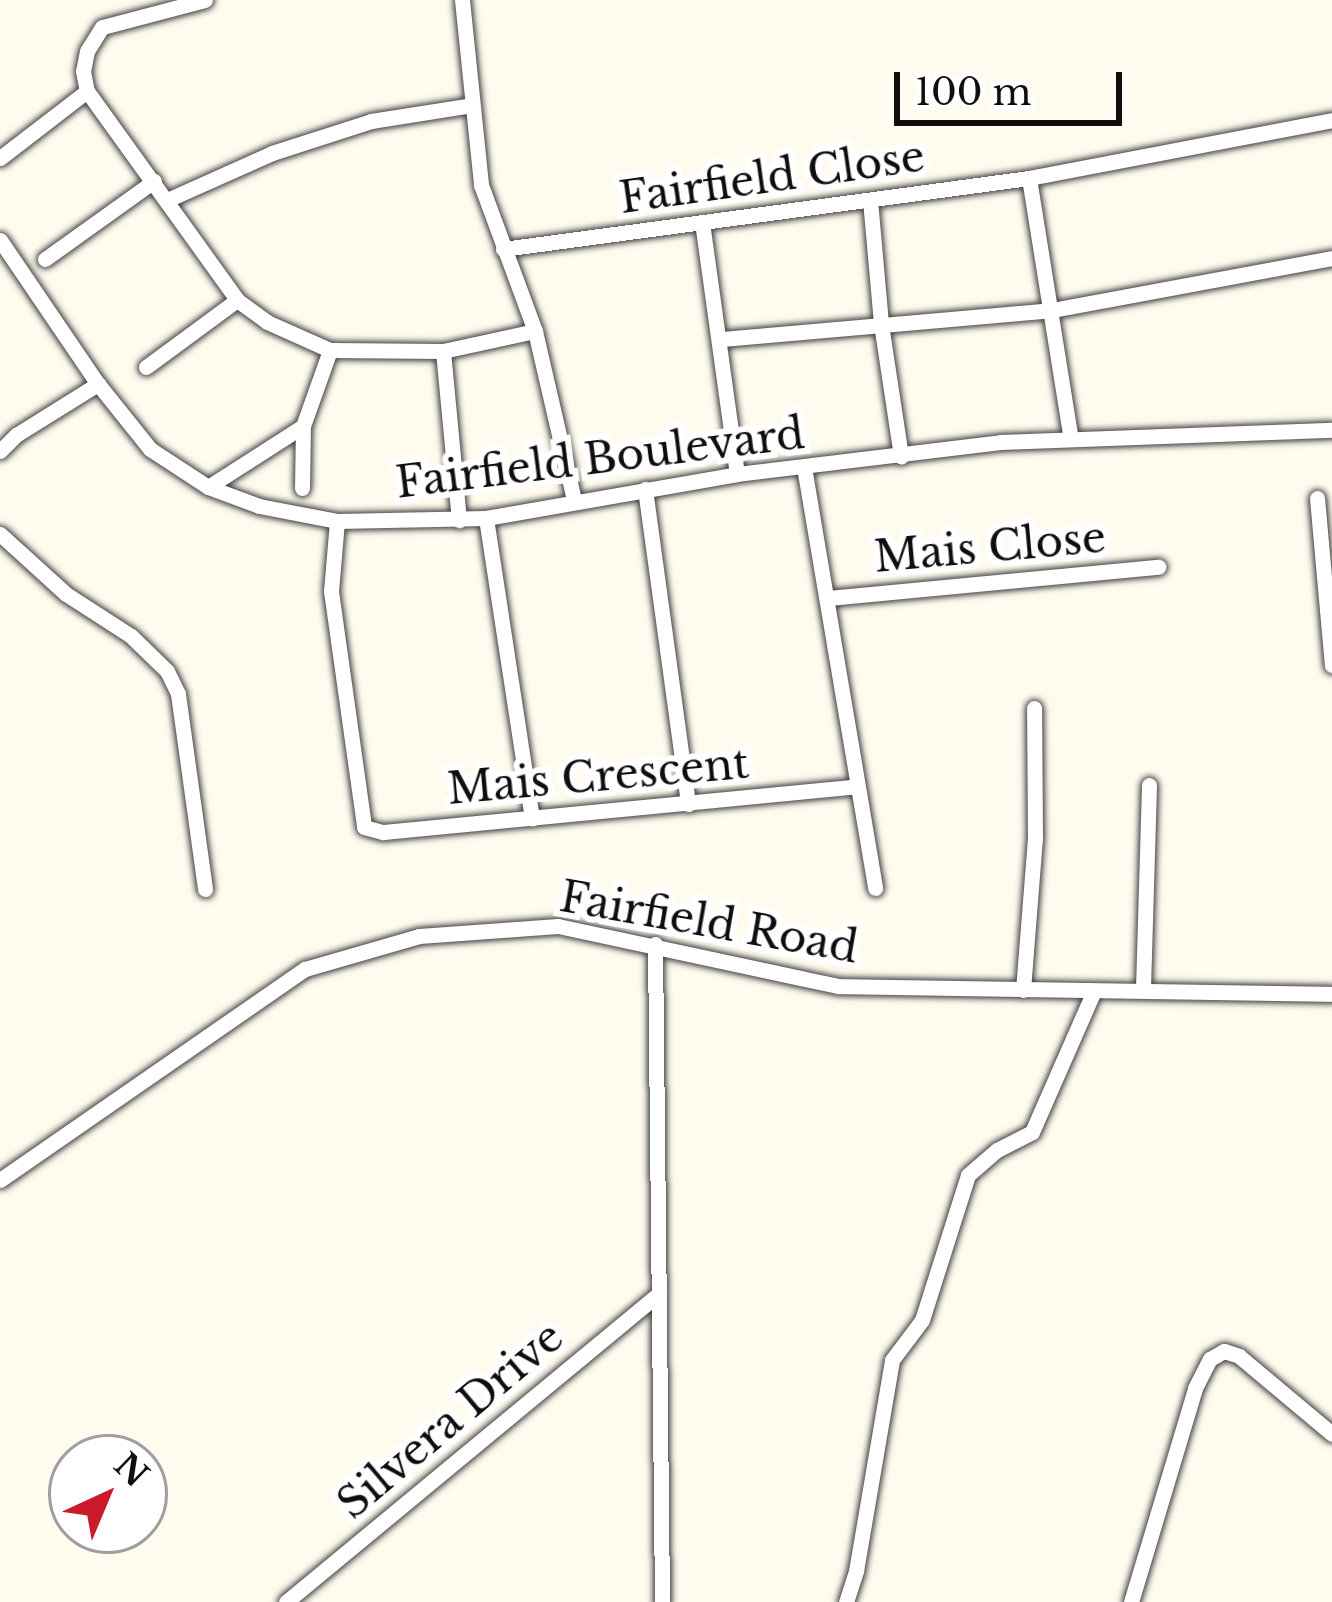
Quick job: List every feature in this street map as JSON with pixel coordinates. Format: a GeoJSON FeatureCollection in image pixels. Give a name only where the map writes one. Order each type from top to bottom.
{"type":"FeatureCollection","features":[{"type":"Feature","properties":{"kind":"street"},"geometry":{"type":"LineString","coordinates":[[205,0],[102,27],[87,50],[87,91],[237,299],[268,322],[330,350],[443,350],[535,332]]}},
{"type":"Feature","properties":{"kind":"street"},"geometry":{"type":"LineString","coordinates":[[462,0],[481,185],[535,332],[574,500]]}},
{"type":"Feature","properties":{"kind":"street"},"geometry":{"type":"LineString","coordinates":[[0,158],[87,91]]}},
{"type":"Feature","properties":{"kind":"street"},"geometry":{"type":"LineString","coordinates":[[166,200],[272,153],[371,121],[472,105]]}},
{"type":"Feature","properties":{"kind":"street","name":"Fairfield Close"},"geometry":{"type":"LineString","coordinates":[[503,249],[1029,178],[1332,120]]}},
{"type":"Feature","properties":{"kind":"street"},"geometry":{"type":"LineString","coordinates":[[1029,178],[1071,439]]}},
{"type":"Feature","properties":{"kind":"street"},"geometry":{"type":"LineString","coordinates":[[45,259],[154,181]]}},
{"type":"Feature","properties":{"kind":"street"},"geometry":{"type":"LineString","coordinates":[[870,200],[880,325],[901,457]]}},
{"type":"Feature","properties":{"kind":"street"},"geometry":{"type":"LineString","coordinates":[[702,222],[737,474]]}},
{"type":"Feature","properties":{"kind":"street","name":"Fairfield Boulevard"},"geometry":{"type":"LineString","coordinates":[[0,240],[98,385],[150,449],[208,487],[259,506],[337,521],[486,518],[737,474],[1071,439],[1332,430]]}},
{"type":"Feature","properties":{"kind":"street"},"geometry":{"type":"LineString","coordinates":[[721,339],[1052,310],[1332,258]]}},
{"type":"Feature","properties":{"kind":"street"},"geometry":{"type":"LineString","coordinates":[[146,367],[237,299]]}},
{"type":"Feature","properties":{"kind":"street"},"geometry":{"type":"LineString","coordinates":[[302,488],[303,426],[330,350]]}},
{"type":"Feature","properties":{"kind":"street"},"geometry":{"type":"LineString","coordinates":[[443,350],[459,520]]}},
{"type":"Feature","properties":{"kind":"street"},"geometry":{"type":"LineString","coordinates":[[0,451],[16,435],[98,385]]}},
{"type":"Feature","properties":{"kind":"street"},"geometry":{"type":"LineString","coordinates":[[208,487],[303,426]]}},
{"type":"Feature","properties":{"kind":"street"},"geometry":{"type":"LineString","coordinates":[[804,467],[875,888]]}},
{"type":"Feature","properties":{"kind":"street"},"geometry":{"type":"LineString","coordinates":[[645,489],[688,804]]}},
{"type":"Feature","properties":{"kind":"street"},"geometry":{"type":"LineString","coordinates":[[1317,498],[1332,664]]}},
{"type":"Feature","properties":{"kind":"street"},"geometry":{"type":"LineString","coordinates":[[486,518],[532,818]]}},
{"type":"Feature","properties":{"kind":"street","name":"Mais Crescent"},"geometry":{"type":"LineString","coordinates":[[337,521],[331,591],[364,827],[383,832],[857,786]]}},
{"type":"Feature","properties":{"kind":"street"},"geometry":{"type":"LineString","coordinates":[[0,534],[66,594],[131,636],[167,671],[178,694],[205,889]]}},
{"type":"Feature","properties":{"kind":"street","name":"Mais Close"},"geometry":{"type":"LineString","coordinates":[[828,598],[1159,567]]}},
{"type":"Feature","properties":{"kind":"street"},"geometry":{"type":"LineString","coordinates":[[1023,990],[1035,839],[1034,708]]}},
{"type":"Feature","properties":{"kind":"street"},"geometry":{"type":"LineString","coordinates":[[1143,988],[1149,785]]}},
{"type":"Feature","properties":{"kind":"street","name":"Fairfield Road"},"geometry":{"type":"LineString","coordinates":[[0,1180],[305,968],[419,936],[558,926],[838,986],[1332,994]]}},
{"type":"Feature","properties":{"kind":"street"},"geometry":{"type":"LineString","coordinates":[[655,944],[662,1602]]}},
{"type":"Feature","properties":{"kind":"street"},"geometry":{"type":"LineString","coordinates":[[846,1602],[856,1571],[892,1360],[922,1320],[968,1175],[997,1150],[1032,1132],[1094,991]]}},
{"type":"Feature","properties":{"kind":"street","name":"Silvera Drive"},"geometry":{"type":"LineString","coordinates":[[286,1602],[659,1293]]}},
{"type":"Feature","properties":{"kind":"street"},"geometry":{"type":"LineString","coordinates":[[1131,1602],[1196,1388],[1210,1359],[1224,1351],[1239,1356],[1332,1434]]}}]}
